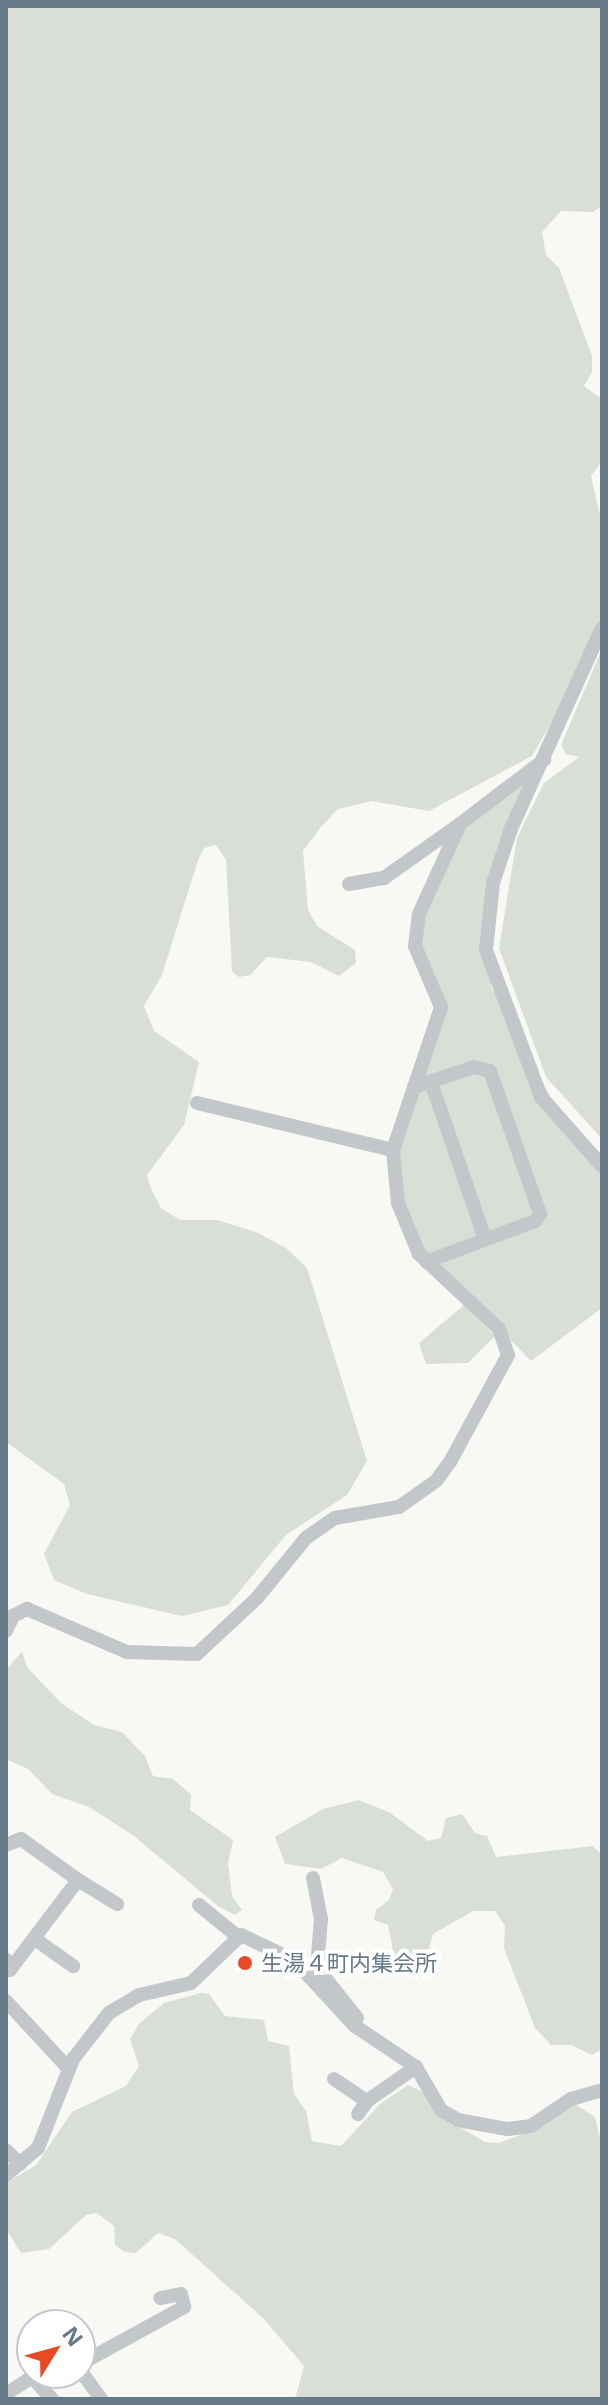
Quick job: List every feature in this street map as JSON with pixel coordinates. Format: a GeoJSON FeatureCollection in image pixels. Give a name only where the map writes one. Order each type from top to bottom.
{"type":"FeatureCollection","features":[{"type":"Feature","properties":{"kind":"street"},"geometry":{"type":"LineString","coordinates":[[602,628],[493,883],[486,950],[541,1097],[602,1166]]}},
{"type":"Feature","properties":{"kind":"street"},"geometry":{"type":"LineString","coordinates":[[349,884],[384,878],[460,824],[504,785],[544,760]]}},
{"type":"Feature","properties":{"kind":"street"},"geometry":{"type":"LineString","coordinates":[[6,1631],[13,1616],[27,1609],[127,1652],[197,1654],[320,1527],[348,1514],[399,1507],[436,1481],[501,1375],[508,1355],[499,1329],[426,1262],[408,1239],[399,1207],[393,1150],[441,1007],[415,946],[419,914],[460,824]]}},
{"type":"Feature","properties":{"kind":"street"},"geometry":{"type":"LineString","coordinates":[[414,1087],[478,1066],[494,1078],[540,1214],[535,1221],[426,1262]]}},
{"type":"Feature","properties":{"kind":"street"},"geometry":{"type":"LineString","coordinates":[[431,1082],[485,1239]]}},
{"type":"Feature","properties":{"kind":"street"},"geometry":{"type":"LineString","coordinates":[[197,1103],[393,1150]]}},
{"type":"Feature","properties":{"kind":"street"},"geometry":{"type":"LineString","coordinates":[[6,1845],[21,1839],[117,1904]]}},
{"type":"Feature","properties":{"kind":"street"},"geometry":{"type":"LineString","coordinates":[[313,1878],[321,1919],[317,1968],[365,2033]]}},
{"type":"Feature","properties":{"kind":"street"},"geometry":{"type":"LineString","coordinates":[[7,1968],[35,1939],[78,1880]]}},
{"type":"Feature","properties":{"kind":"street"},"geometry":{"type":"LineString","coordinates":[[199,1905],[237,1936],[294,1960],[365,2033],[416,2067],[441,2110],[458,2120],[507,2129],[531,2126],[571,2099],[602,2090]]}},
{"type":"Feature","properties":{"kind":"street"},"geometry":{"type":"LineString","coordinates":[[6,2175],[38,2148],[68,2068],[117,2007],[139,1995],[191,1983],[214,1966],[237,1936]]}},
{"type":"Feature","properties":{"kind":"street"},"geometry":{"type":"LineString","coordinates":[[35,1939],[73,1966]]}},
{"type":"Feature","properties":{"kind":"street"},"geometry":{"type":"LineString","coordinates":[[6,2001],[68,2068]]}},
{"type":"Feature","properties":{"kind":"street"},"geometry":{"type":"LineString","coordinates":[[358,2114],[367,2101],[416,2067]]}},
{"type":"Feature","properties":{"kind":"street"},"geometry":{"type":"LineString","coordinates":[[334,2079],[367,2101]]}},
{"type":"Feature","properties":{"kind":"street"},"geometry":{"type":"LineString","coordinates":[[6,2150],[20,2164]]}},
{"type":"Feature","properties":{"kind":"street"},"geometry":{"type":"LineString","coordinates":[[96,2358],[155,2326],[185,2304],[181,2294],[160,2298]]}},
{"type":"Feature","properties":{"kind":"street"},"geometry":{"type":"LineString","coordinates":[[6,2394],[32,2377],[52,2399]]}},
{"type":"Feature","properties":{"kind":"shaded area"},"geometry":{"type":"Polygon","coordinates":[[[6,6],[602,6],[602,206],[593,212],[561,211],[542,232],[546,255],[559,268],[592,356],[592,372],[584,386],[602,399],[602,461],[591,476],[602,524],[602,617],[573,686],[532,756],[429,811],[372,801],[338,809],[321,827],[303,851],[308,910],[317,926],[355,950],[356,963],[339,976],[311,962],[267,957],[250,975],[239,977],[232,971],[226,860],[216,845],[204,848],[198,860],[162,975],[144,1006],[154,1031],[199,1062],[184,1125],[147,1175],[151,1189],[161,1208],[180,1220],[218,1220],[258,1233],[286,1248],[307,1268],[367,1461],[347,1495],[286,1535],[228,1605],[182,1616],[87,1594],[54,1580],[44,1554],[70,1505],[64,1484],[6,1442],[6,6]]]}},
{"type":"Feature","properties":{"kind":"shaded area"},"geometry":{"type":"Polygon","coordinates":[[[602,649],[602,1139],[546,1077],[499,948],[517,838],[544,783],[579,757],[566,754],[561,745],[602,649]]]}},
{"type":"Feature","properties":{"kind":"shaded area"},"geometry":{"type":"Polygon","coordinates":[[[536,764],[487,922],[491,987],[569,1131],[602,1167],[602,1308],[531,1361],[418,1246],[398,1189],[398,1142],[444,1007],[418,951],[425,910],[467,821],[536,764]]]}},
{"type":"Feature","properties":{"kind":"shaded area"},"geometry":{"type":"Polygon","coordinates":[[[464,1305],[495,1336],[468,1363],[426,1364],[419,1343],[464,1305]]]}},
{"type":"Feature","properties":{"kind":"shaded area"},"geometry":{"type":"Polygon","coordinates":[[[22,1651],[27,1667],[61,1703],[94,1725],[122,1732],[145,1756],[153,1776],[173,1779],[191,1794],[190,1810],[233,1840],[228,1863],[232,1896],[242,1910],[235,1915],[218,1906],[134,1836],[89,1807],[52,1794],[28,1769],[6,1759],[6,1670],[22,1651]]]}},
{"type":"Feature","properties":{"kind":"shaded area"},"geometry":{"type":"Polygon","coordinates":[[[358,1800],[389,1812],[428,1841],[441,1838],[446,1818],[462,1814],[475,1833],[487,1836],[496,1857],[593,1846],[602,1855],[602,2049],[592,2055],[571,2045],[551,2045],[535,2028],[504,1948],[505,1926],[495,1911],[473,1911],[433,1934],[429,1949],[402,1972],[396,1965],[388,1925],[374,1920],[376,1910],[389,1900],[393,1889],[383,1872],[342,1858],[321,1869],[285,1864],[275,1837],[323,1809],[358,1800]]]}},
{"type":"Feature","properties":{"kind":"shaded area"},"geometry":{"type":"Polygon","coordinates":[[[201,1993],[209,1994],[225,2016],[264,2020],[268,2041],[289,2046],[294,2094],[306,2111],[312,2141],[341,2146],[380,2104],[408,2085],[423,2092],[437,2114],[485,2142],[499,2143],[525,2133],[576,2105],[595,2117],[602,2146],[602,2399],[295,2399],[304,2366],[264,2319],[175,2239],[158,2233],[136,2253],[125,2252],[115,2245],[114,2226],[97,2213],[86,2215],[49,2249],[21,2253],[6,2229],[6,2183],[36,2165],[72,2112],[126,2086],[139,2066],[130,2039],[139,2024],[164,2003],[201,1993]]]}},
{"type":"Feature","properties":{"kind":"place","name":"生湯４町内集会所"},"geometry":{"type":"Point","coordinates":[245,1963]}}]}
